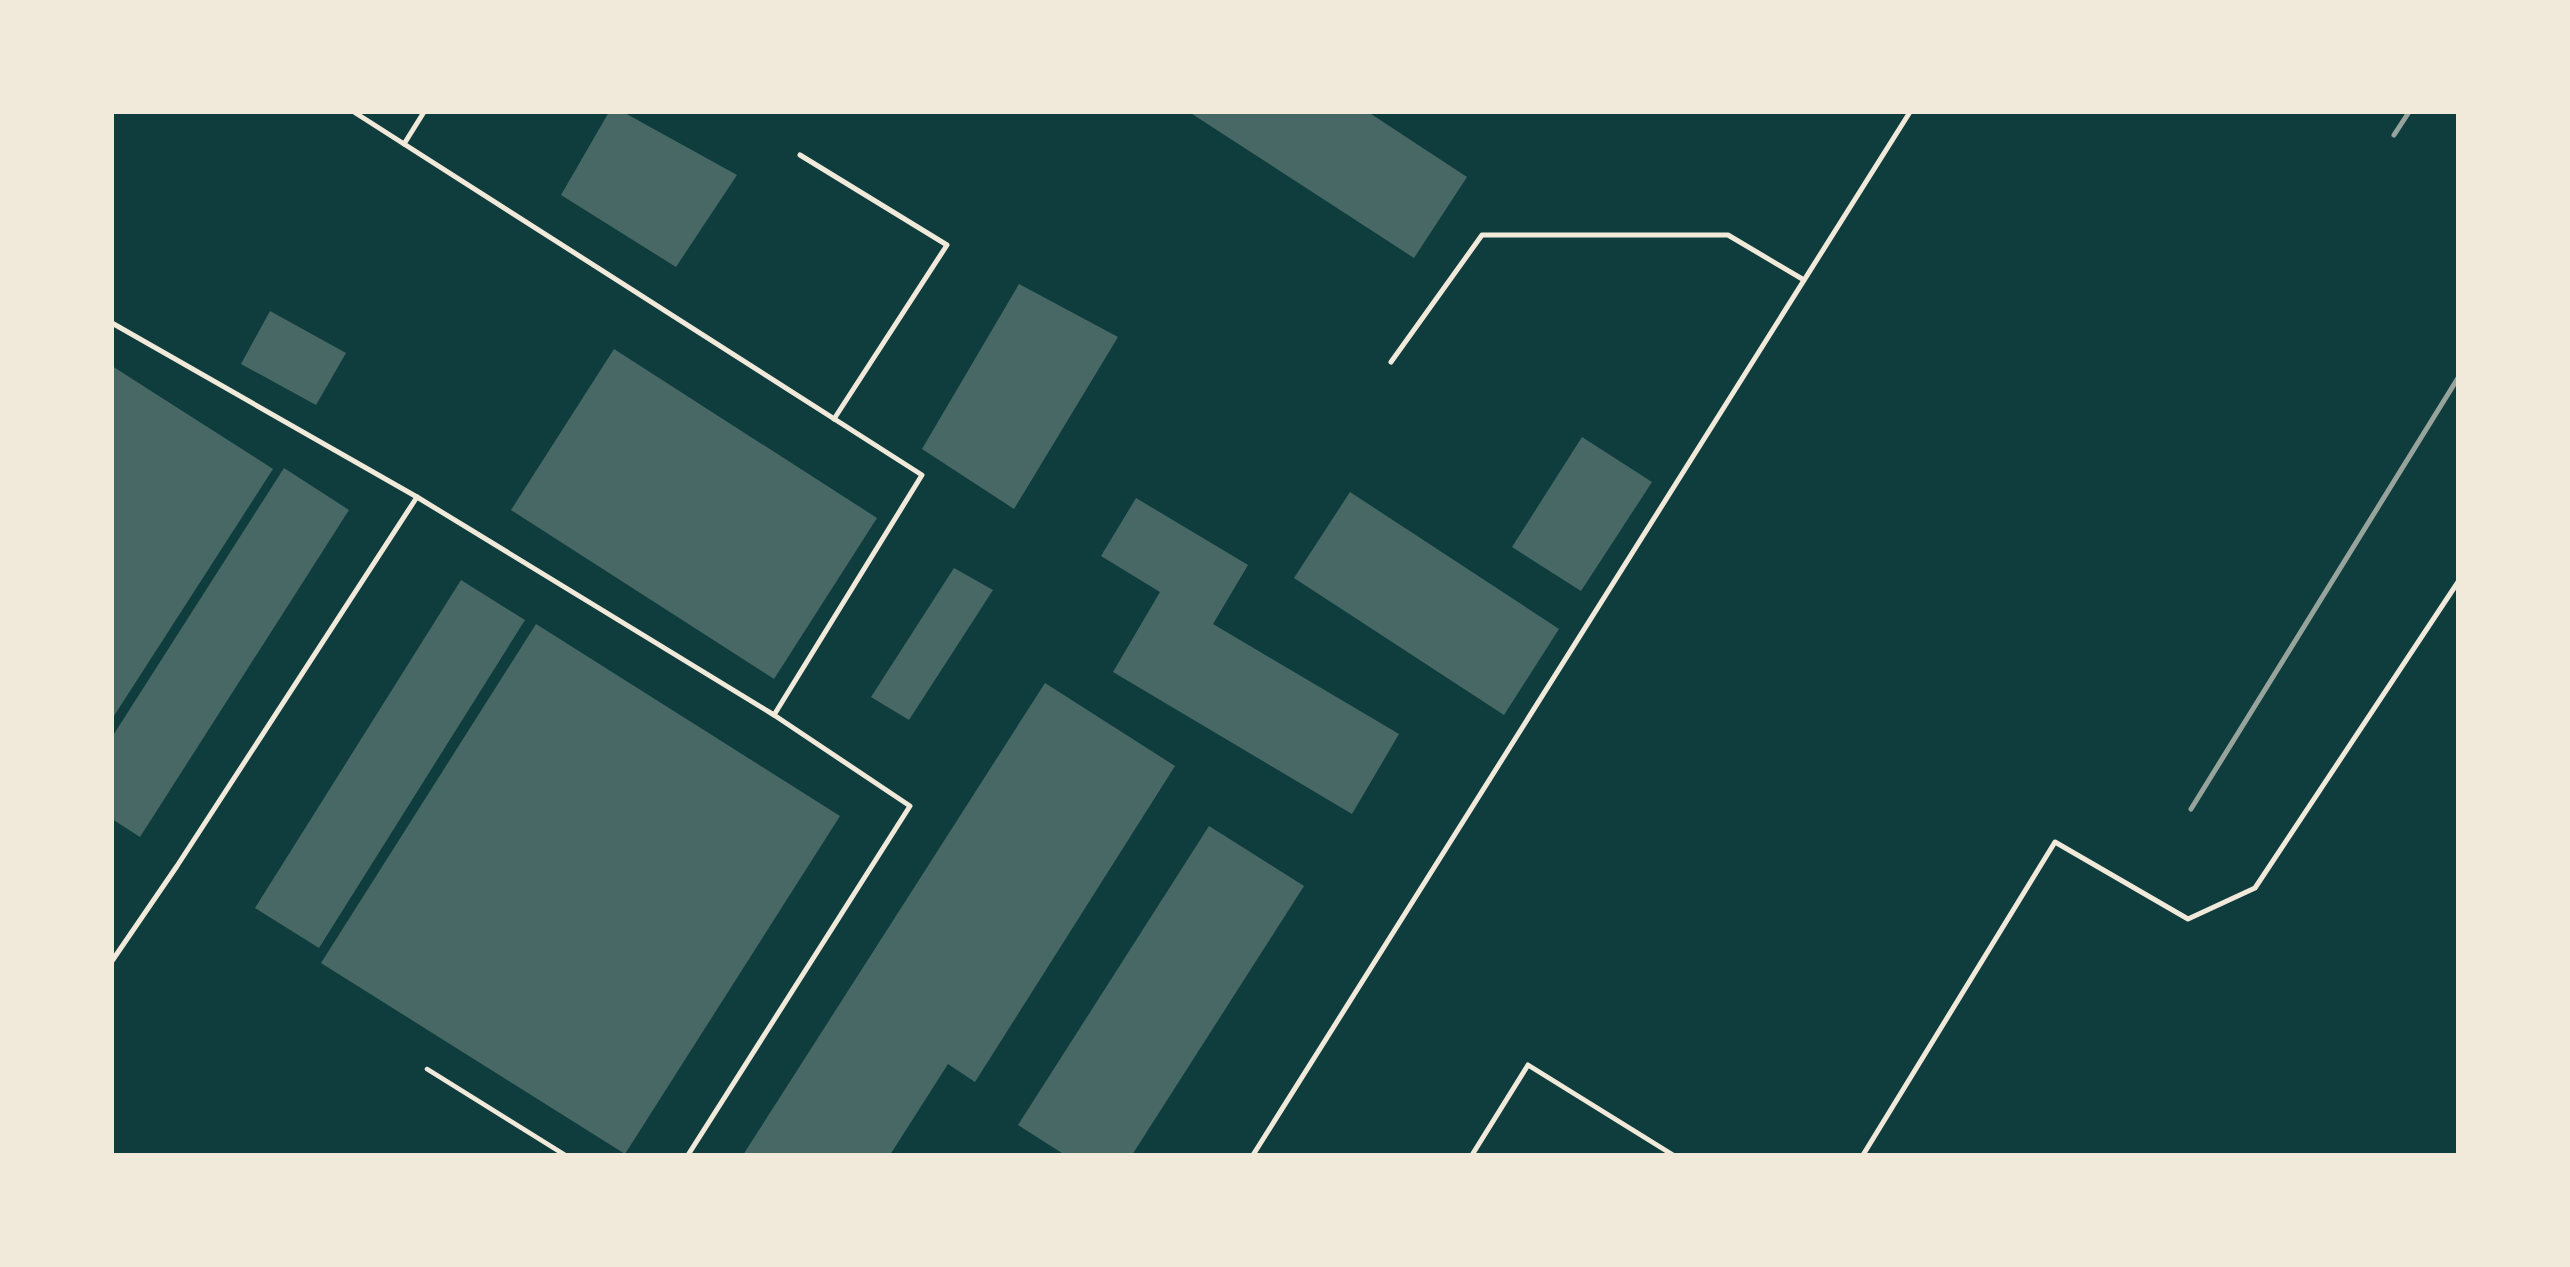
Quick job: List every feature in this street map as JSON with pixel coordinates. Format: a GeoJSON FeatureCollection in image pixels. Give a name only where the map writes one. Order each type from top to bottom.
{"type":"FeatureCollection","features":[{"type":"Feature","properties":{"kind":"lane"},"geometry":{"type":"LineString","coordinates":[[354,112],[922,475],[774,715]]}},
{"type":"Feature","properties":{"kind":"lane"},"geometry":{"type":"LineString","coordinates":[[404,144],[424,112]]}},
{"type":"Feature","properties":{"kind":"lane"},"geometry":{"type":"LineString","coordinates":[[1253,1155],[1910,112]]}},
{"type":"Feature","properties":{"kind":"lane"},"geometry":{"type":"LineString","coordinates":[[800,155],[947,245],[834,419]]}},
{"type":"Feature","properties":{"kind":"lane"},"geometry":{"type":"LineString","coordinates":[[1391,362],[1482,234],[1728,236],[1804,280]]}},
{"type":"Feature","properties":{"kind":"lane"},"geometry":{"type":"LineString","coordinates":[[112,323],[417,498],[774,715],[909,806],[688,1155]]}},
{"type":"Feature","properties":{"kind":"lane"},"geometry":{"type":"LineString","coordinates":[[112,961],[417,498]]}},
{"type":"Feature","properties":{"kind":"lane"},"geometry":{"type":"LineString","coordinates":[[1863,1155],[2054,842],[2188,919],[2255,888],[2458,582]]}},
{"type":"Feature","properties":{"kind":"lane"},"geometry":{"type":"LineString","coordinates":[[1472,1155],[1528,1065],[1673,1155]]}},
{"type":"Feature","properties":{"kind":"path"},"geometry":{"type":"LineString","coordinates":[[426,1069],[565,1155]]}},
{"type":"Feature","properties":{"kind":"building"},"geometry":{"type":"Polygon","coordinates":[[[609,112],[623,112],[737,175],[676,267],[561,195],[609,112]]]}},
{"type":"Feature","properties":{"kind":"building"},"geometry":{"type":"Polygon","coordinates":[[[1189,112],[1368,112],[1467,177],[1414,258],[1189,112]]]}},
{"type":"Feature","properties":{"kind":"building"},"geometry":{"type":"Polygon","coordinates":[[[1019,284],[1118,337],[1014,509],[922,449],[1019,284]]]}},
{"type":"Feature","properties":{"kind":"building"},"geometry":{"type":"Polygon","coordinates":[[[270,311],[346,353],[316,405],[241,364],[270,311]]]}},
{"type":"Feature","properties":{"kind":"building"},"geometry":{"type":"Polygon","coordinates":[[[614,349],[877,518],[774,679],[511,510],[614,349]]]}},
{"type":"Feature","properties":{"kind":"building"},"geometry":{"type":"Polygon","coordinates":[[[112,366],[273,469],[112,719],[112,366]]]}},
{"type":"Feature","properties":{"kind":"building"},"geometry":{"type":"Polygon","coordinates":[[[1582,437],[1652,482],[1581,591],[1512,547],[1582,437]]]}},
{"type":"Feature","properties":{"kind":"building"},"geometry":{"type":"Polygon","coordinates":[[[284,468],[349,510],[140,837],[112,819],[112,737],[284,468]]]}},
{"type":"Feature","properties":{"kind":"building"},"geometry":{"type":"Polygon","coordinates":[[[1350,492],[1559,629],[1504,715],[1294,578],[1350,492]]]}},
{"type":"Feature","properties":{"kind":"building"},"geometry":{"type":"Polygon","coordinates":[[[1136,498],[1248,565],[1213,624],[1399,734],[1352,814],[1113,672],[1160,592],[1101,556],[1136,498]]]}},
{"type":"Feature","properties":{"kind":"building"},"geometry":{"type":"Polygon","coordinates":[[[954,568],[993,590],[909,720],[871,697],[954,568]]]}},
{"type":"Feature","properties":{"kind":"building"},"geometry":{"type":"Polygon","coordinates":[[[461,580],[525,620],[319,948],[255,908],[461,580]]]}},
{"type":"Feature","properties":{"kind":"building"},"geometry":{"type":"Polygon","coordinates":[[[536,624],[840,816],[625,1154],[321,963],[536,624]]]}},
{"type":"Feature","properties":{"kind":"building"},"geometry":{"type":"Polygon","coordinates":[[[1045,683],[1175,766],[975,1082],[948,1064],[890,1155],[743,1155],[1045,683]]]}},
{"type":"Feature","properties":{"kind":"building"},"geometry":{"type":"Polygon","coordinates":[[[1209,826],[1304,886],[1132,1155],[1065,1155],[1018,1125],[1209,826]]]}},
{"type":"Feature","properties":{"kind":"railway"},"geometry":{"type":"LineString","coordinates":[[2394,135],[2409,112]]}},
{"type":"Feature","properties":{"kind":"railway"},"geometry":{"type":"LineString","coordinates":[[2191,809],[2458,378]]}}]}
